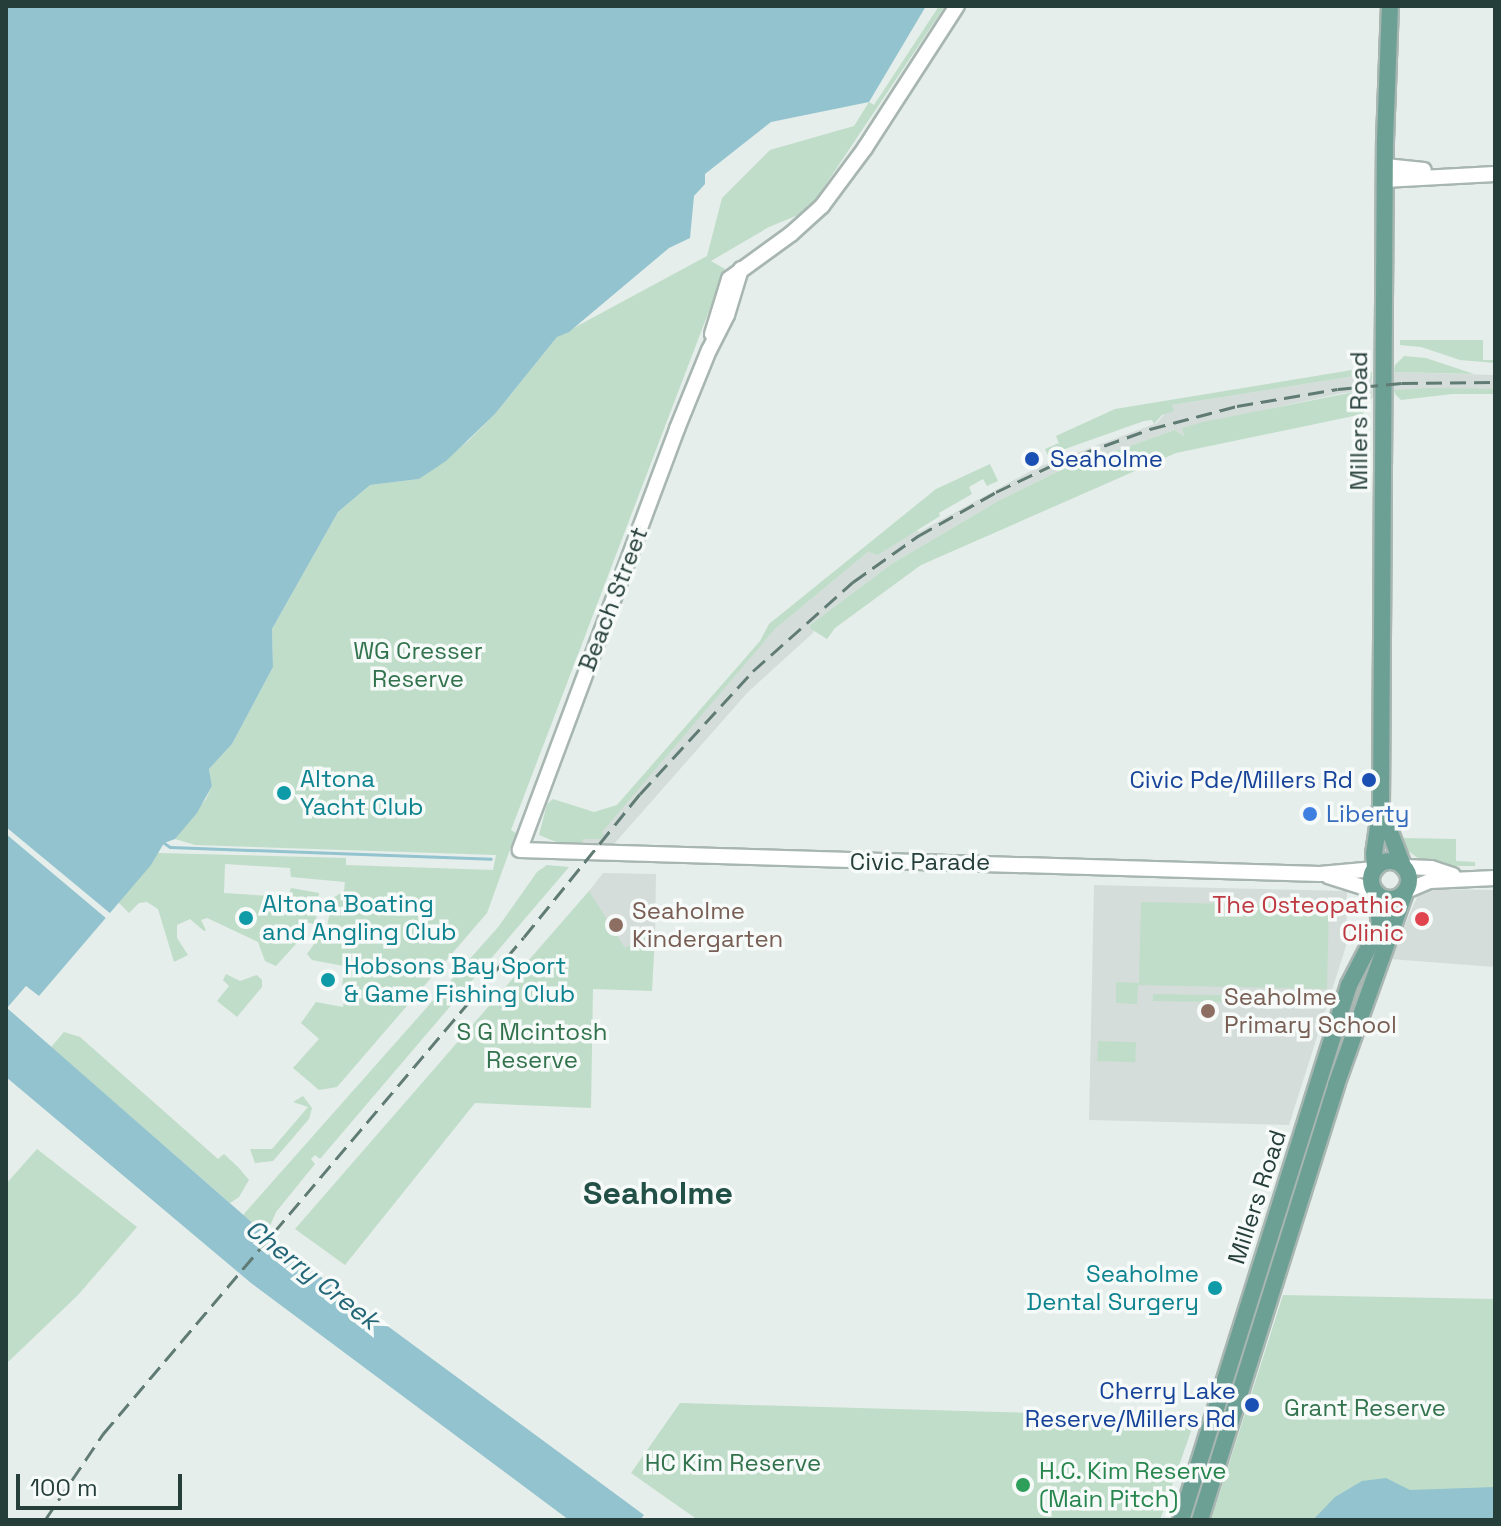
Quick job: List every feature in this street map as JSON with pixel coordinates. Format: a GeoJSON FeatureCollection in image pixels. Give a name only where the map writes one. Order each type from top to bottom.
{"type":"FeatureCollection","features":[{"type":"Feature","properties":{"kind":"main road","name":"Millers Road"},"geometry":{"type":"LineString","coordinates":[[1382,6],[1386,37]]}},
{"type":"Feature","properties":{"kind":"main road","name":"Millers Road"},"geometry":{"type":"LineString","coordinates":[[1375,868],[1381,806],[1386,37],[1390,6]]}},
{"type":"Feature","properties":{"kind":"main road","name":"Millers Road"},"geometry":{"type":"LineString","coordinates":[[1381,806],[1403,866]]}},
{"type":"Feature","properties":{"kind":"main road"},"geometry":{"type":"LineString","coordinates":[[1386,861],[1403,866],[1409,881],[1405,891],[1391,899],[1376,892],[1371,880],[1375,868],[1386,861]]}},
{"type":"Feature","properties":{"kind":"main road","name":"Millers Road"},"geometry":{"type":"LineString","coordinates":[[1200,1520],[1336,1085],[1405,891]]}},
{"type":"Feature","properties":{"kind":"main road","name":"Millers Road"},"geometry":{"type":"LineString","coordinates":[[1181,1520],[1349,985],[1380,925],[1376,892]]}},
{"type":"Feature","properties":{"kind":"street","name":"Beach Street"},"geometry":{"type":"LineString","coordinates":[[520,850],[709,350],[727,315],[741,269],[827,213],[957,6]]}},
{"type":"Feature","properties":{"kind":"street"},"geometry":{"type":"LineString","coordinates":[[1385,173],[1495,174]]}},
{"type":"Feature","properties":{"kind":"street","name":"Civic Parade"},"geometry":{"type":"LineString","coordinates":[[520,850],[1320,874],[1375,868]]}},
{"type":"Feature","properties":{"kind":"street"},"geometry":{"type":"LineString","coordinates":[[1403,866],[1431,868],[1457,877]]}},
{"type":"Feature","properties":{"kind":"street","name":"Civic Parade"},"geometry":{"type":"LineString","coordinates":[[1320,874],[1376,892]]}},
{"type":"Feature","properties":{"kind":"street"},"geometry":{"type":"LineString","coordinates":[[1405,891],[1430,881],[1457,877],[1495,878]]}},
{"type":"Feature","properties":{"kind":"shaded area"},"geometry":{"type":"Polygon","coordinates":[[[1394,372],[1495,375],[1495,389],[1394,390],[1394,372]]]}},
{"type":"Feature","properties":{"kind":"shaded area"},"geometry":{"type":"Polygon","coordinates":[[[1355,376],[1372,379],[1373,396],[1360,397],[1359,392],[1343,393],[1182,428],[1184,436],[1175,430],[1061,470],[1000,500],[893,563],[810,625],[814,632],[748,692],[614,844],[582,843],[582,839],[601,832],[775,629],[868,552],[878,555],[917,530],[919,532],[1036,468],[1157,423],[1172,405],[1355,376]]]}},
{"type":"Feature","properties":{"kind":"shaded area","name":"Seaholme Kindergarten"},"geometry":{"type":"Polygon","coordinates":[[[603,873],[656,874],[655,936],[647,940],[645,936],[610,961],[589,891],[603,873]]]}},
{"type":"Feature","properties":{"kind":"shaded area","name":"Seaholme Primary School"},"geometry":{"type":"Polygon","coordinates":[[[1094,885],[1347,891],[1346,946],[1289,1125],[1089,1120],[1094,885]]]}},
{"type":"Feature","properties":{"kind":"shaded area"},"geometry":{"type":"Polygon","coordinates":[[[1434,889],[1495,890],[1495,967],[1390,959],[1418,895],[1434,889]]]}},
{"type":"Feature","properties":{"kind":"green space","name":"WG Cresser Reserve"},"geometry":{"type":"Polygon","coordinates":[[[939,6],[945,6],[814,202],[803,213],[769,227],[711,261],[725,269],[511,830],[516,833],[487,913],[337,1087],[319,1090],[293,1068],[319,1039],[301,1023],[316,1002],[343,1007],[347,988],[342,987],[344,966],[312,960],[307,954],[327,926],[333,898],[344,891],[345,882],[291,877],[290,868],[225,864],[224,893],[288,897],[291,888],[319,893],[316,920],[313,924],[302,921],[299,926],[305,934],[276,966],[265,961],[258,942],[207,918],[201,920],[204,931],[190,919],[177,925],[177,938],[188,955],[174,962],[158,909],[147,902],[139,903],[129,913],[118,902],[158,853],[346,858],[346,865],[493,870],[496,855],[195,845],[175,839],[206,799],[212,786],[209,769],[232,744],[273,667],[272,629],[338,512],[370,485],[419,479],[468,441],[495,414],[557,337],[707,256],[722,198],[770,150],[854,126],[869,102],[874,105],[939,6]]]}},
{"type":"Feature","properties":{"kind":"green space"},"geometry":{"type":"Polygon","coordinates":[[[1400,340],[1483,340],[1483,360],[1495,360],[1495,363],[1460,360],[1421,347],[1400,345],[1400,340]]]}},
{"type":"Feature","properties":{"kind":"green space"},"geometry":{"type":"Polygon","coordinates":[[[1404,356],[1426,358],[1474,374],[1394,372],[1395,365],[1404,356]]]}},
{"type":"Feature","properties":{"kind":"green space"},"geometry":{"type":"Polygon","coordinates":[[[1364,368],[1372,373],[1372,379],[1355,376],[1172,405],[1174,411],[1162,415],[1154,424],[1152,420],[1144,421],[1048,455],[1045,449],[1059,443],[1056,436],[1115,409],[1364,368]]]}},
{"type":"Feature","properties":{"kind":"green space"},"geometry":{"type":"Polygon","coordinates":[[[1495,389],[1495,394],[1452,394],[1401,400],[1394,390],[1495,389]]]}},
{"type":"Feature","properties":{"kind":"green space"},"geometry":{"type":"Polygon","coordinates":[[[1359,391],[1360,397],[1373,396],[1363,414],[1176,453],[921,565],[835,628],[827,639],[811,629],[810,625],[893,563],[1000,500],[1061,470],[1175,430],[1184,436],[1182,428],[1203,422],[1359,391]]]}},
{"type":"Feature","properties":{"kind":"green space"},"geometry":{"type":"Polygon","coordinates":[[[990,464],[998,481],[987,486],[983,479],[969,487],[972,494],[939,513],[940,516],[878,555],[868,552],[775,629],[602,832],[604,835],[601,839],[583,839],[582,843],[556,842],[539,835],[547,804],[553,799],[594,812],[617,805],[760,641],[769,624],[936,489],[990,464]]]}},
{"type":"Feature","properties":{"kind":"green space"},"geometry":{"type":"Polygon","coordinates":[[[1402,838],[1456,839],[1456,861],[1475,862],[1475,866],[1435,866],[1422,861],[1400,845],[1398,841],[1402,838]]]}},
{"type":"Feature","properties":{"kind":"green space"},"geometry":{"type":"Polygon","coordinates":[[[547,865],[569,867],[320,1159],[315,1155],[311,1159],[315,1164],[276,1212],[266,1235],[243,1215],[499,926],[537,872],[547,865]]]}},
{"type":"Feature","properties":{"kind":"green space","name":"S G Mcintosh Reserve"},"geometry":{"type":"Polygon","coordinates":[[[589,891],[625,948],[645,936],[648,940],[655,936],[652,991],[593,989],[591,1108],[475,1103],[345,1265],[295,1229],[589,891]]]}},
{"type":"Feature","properties":{"kind":"green space"},"geometry":{"type":"Polygon","coordinates":[[[1141,902],[1329,906],[1327,989],[1138,985],[1137,1004],[1116,1003],[1116,982],[1139,983],[1141,902]]]}},
{"type":"Feature","properties":{"kind":"green space"},"geometry":{"type":"Polygon","coordinates":[[[1365,969],[1369,971],[1264,1284],[1349,1010],[1365,969]]]}},
{"type":"Feature","properties":{"kind":"green space"},"geometry":{"type":"Polygon","coordinates":[[[226,974],[240,981],[257,975],[262,980],[262,987],[237,1017],[217,1001],[229,986],[223,980],[226,974]]]}},
{"type":"Feature","properties":{"kind":"green space"},"geometry":{"type":"Polygon","coordinates":[[[1153,994],[1274,996],[1274,1003],[1153,1001],[1153,994]]]}},
{"type":"Feature","properties":{"kind":"green space"},"geometry":{"type":"Polygon","coordinates":[[[64,1032],[80,1037],[218,1159],[224,1154],[239,1168],[249,1180],[239,1197],[230,1203],[51,1047],[64,1032]]]}},
{"type":"Feature","properties":{"kind":"green space"},"geometry":{"type":"Polygon","coordinates":[[[1098,1041],[1136,1042],[1135,1062],[1097,1061],[1098,1041]]]}},
{"type":"Feature","properties":{"kind":"green space"},"geometry":{"type":"Polygon","coordinates":[[[303,1096],[312,1108],[309,1119],[273,1161],[255,1163],[250,1149],[272,1149],[308,1107],[293,1102],[303,1096]]]}},
{"type":"Feature","properties":{"kind":"green space"},"geometry":{"type":"Polygon","coordinates":[[[37,1149],[137,1227],[78,1295],[6,1364],[6,1184],[37,1149]]]}},
{"type":"Feature","properties":{"kind":"green space","name":"Grant Reserve"},"geometry":{"type":"Polygon","coordinates":[[[1283,1295],[1495,1299],[1495,1520],[1211,1520],[1283,1295]]]}},
{"type":"Feature","properties":{"kind":"green space","name":"HC Kim Reserve"},"geometry":{"type":"Polygon","coordinates":[[[680,1403],[1137,1416],[1197,1414],[1160,1520],[698,1520],[631,1473],[680,1403]]]}},
{"type":"Feature","properties":{"kind":"water","name":"Cherry Creek"},"geometry":{"type":"Polygon","coordinates":[[[6,6],[926,6],[869,102],[771,122],[705,174],[705,184],[694,196],[690,238],[669,248],[569,332],[557,337],[495,414],[446,461],[419,479],[370,485],[338,512],[272,629],[273,667],[232,744],[209,769],[212,786],[197,813],[175,839],[164,843],[151,865],[39,996],[26,986],[7,1008],[279,1246],[644,1515],[640,1520],[569,1520],[251,1283],[6,1077],[6,6]]]}},
{"type":"Feature","properties":{"kind":"water"},"geometry":{"type":"Polygon","coordinates":[[[1386,1478],[1410,1490],[1495,1487],[1495,1520],[1313,1520],[1335,1497],[1362,1481],[1386,1478]]]}},
{"type":"Feature","properties":{"kind":"pier"},"geometry":{"type":"Polygon","coordinates":[[[6,827],[111,914],[107,919],[6,834],[6,827]]]}},
{"type":"Feature","properties":{"kind":"waterway"},"geometry":{"type":"LineString","coordinates":[[164,843],[170,847],[491,859]]}},
{"type":"Feature","properties":{"kind":"railway"},"geometry":{"type":"LineString","coordinates":[[45,1520],[103,1434],[524,937],[640,794],[753,671],[853,582],[918,536],[996,492],[1059,462],[1150,429],[1237,406],[1338,389],[1402,383],[1495,382]]}},
{"type":"Feature","properties":{"kind":"place","name":"Seaholme"},"geometry":{"type":"Point","coordinates":[1032,459]}},
{"type":"Feature","properties":{"kind":"place","name":"Civic Pde/Millers Rd"},"geometry":{"type":"Point","coordinates":[1369,780]}},
{"type":"Feature","properties":{"kind":"place","name":"Altona Yacht Club"},"geometry":{"type":"Point","coordinates":[284,793]}},
{"type":"Feature","properties":{"kind":"place","name":"Liberty"},"geometry":{"type":"Point","coordinates":[1310,814]}},
{"type":"Feature","properties":{"kind":"place","name":"Altona Boating and Angling Club"},"geometry":{"type":"Point","coordinates":[246,918]}},
{"type":"Feature","properties":{"kind":"place","name":"The Osteopathic Clinic"},"geometry":{"type":"Point","coordinates":[1422,919]}},
{"type":"Feature","properties":{"kind":"place","name":"Seaholme Kindergarten"},"geometry":{"type":"Point","coordinates":[616,925]}},
{"type":"Feature","properties":{"kind":"place","name":"Hobsons Bay Sport & Game Fishing Club"},"geometry":{"type":"Point","coordinates":[328,980]}},
{"type":"Feature","properties":{"kind":"place","name":"Seaholme Primary School"},"geometry":{"type":"Point","coordinates":[1208,1011]}},
{"type":"Feature","properties":{"kind":"place","name":"Seaholme Dental Surgery"},"geometry":{"type":"Point","coordinates":[1215,1288]}},
{"type":"Feature","properties":{"kind":"place","name":"Cherry Lake Reserve/Millers Rd"},"geometry":{"type":"Point","coordinates":[1252,1405]}},
{"type":"Feature","properties":{"kind":"place","name":"H.C. Kim Reserve (Main Pitch)"},"geometry":{"type":"Point","coordinates":[1023,1485]}},
{"type":"Feature","properties":{"kind":"district","name":"Seaholme"},"geometry":{"type":"Point","coordinates":[658,1193]}}]}
